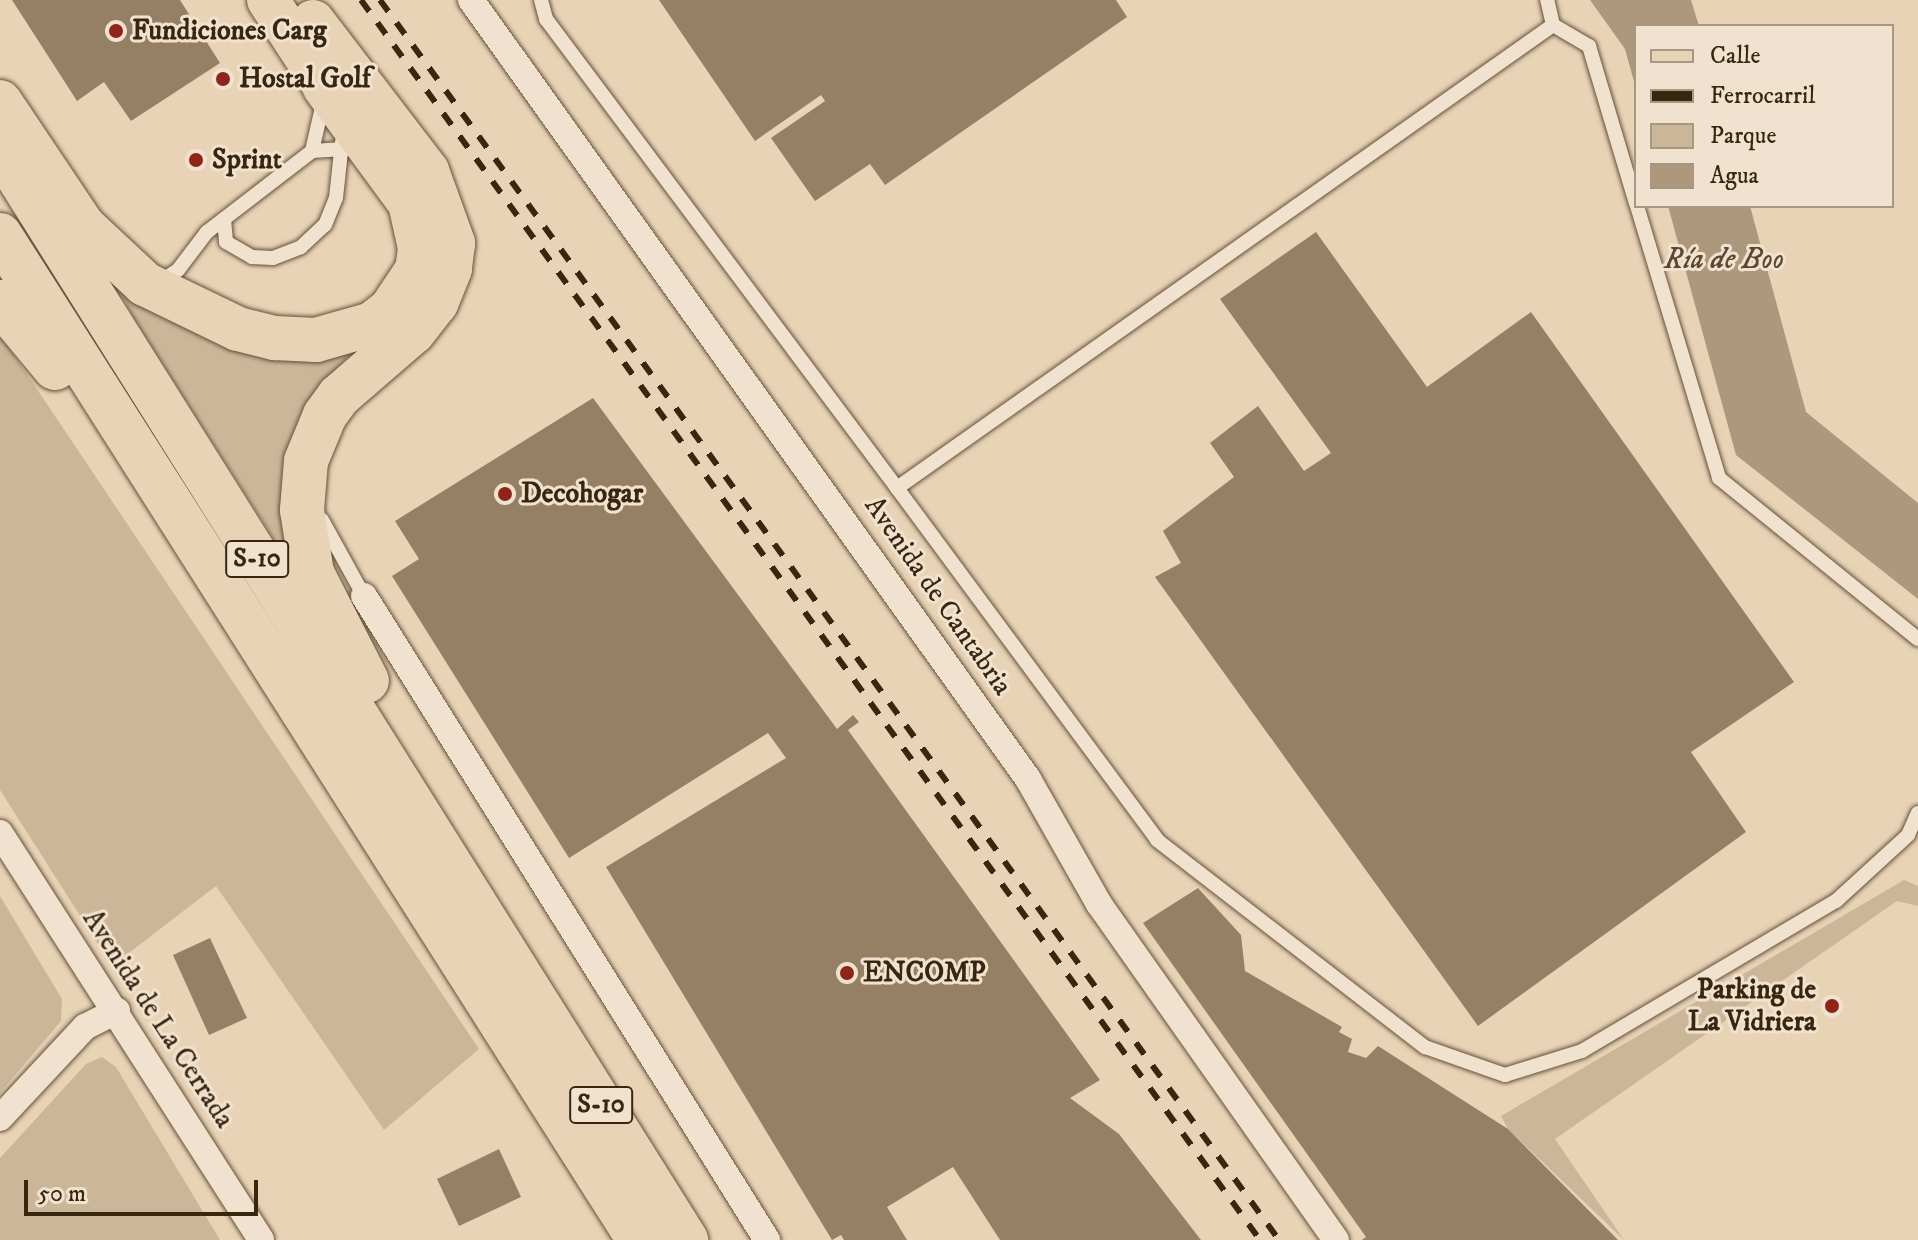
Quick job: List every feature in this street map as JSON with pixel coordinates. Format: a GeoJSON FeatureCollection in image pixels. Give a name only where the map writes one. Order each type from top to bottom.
{"type":"FeatureCollection","features":[{"type":"Feature","properties":{"kind":"highway"},"geometry":{"type":"LineString","coordinates":[[305,11],[427,171],[453,243],[450,269],[436,303],[413,332],[358,375],[325,415],[306,461],[302,510],[312,573],[344,644],[462,837],[488,891],[515,970]]}},
{"type":"Feature","properties":{"kind":"highway"},"geometry":{"type":"LineString","coordinates":[[0,102],[83,226],[145,284],[238,329],[275,338],[316,340],[372,324],[407,290],[420,248],[410,203],[345,125]]}},
{"type":"Feature","properties":{"kind":"highway","name":"S-10"},"geometry":{"type":"LineString","coordinates":[[0,148],[686,1240]]}},
{"type":"Feature","properties":{"kind":"highway","name":"S-10"},"geometry":{"type":"LineString","coordinates":[[0,235],[639,1240]]}},
{"type":"Feature","properties":{"kind":"highway"},"geometry":{"type":"LineString","coordinates":[[0,302],[38,342],[196,572],[258,640]]}},
{"type":"Feature","properties":{"kind":"main road"},"geometry":{"type":"LineString","coordinates":[[268,0],[345,125]]}},
{"type":"Feature","properties":{"kind":"street","name":"Avenida de Cantabria"},"geometry":{"type":"LineString","coordinates":[[471,0],[1028,779],[1099,904],[1336,1240]]}},
{"type":"Feature","properties":{"kind":"street"},"geometry":{"type":"LineString","coordinates":[[364,596],[767,1240]]}},
{"type":"Feature","properties":{"kind":"street","name":"Avenida de La Cerrada"},"geometry":{"type":"LineString","coordinates":[[0,833],[117,1011],[261,1240]]}},
{"type":"Feature","properties":{"kind":"street"},"geometry":{"type":"LineString","coordinates":[[0,1118],[85,1027],[117,1011]]}},
{"type":"Feature","properties":{"kind":"lane"},"geometry":{"type":"LineString","coordinates":[[541,0],[546,19],[1157,840],[1425,1047],[1505,1075],[1582,1051],[1836,901],[1908,835],[1918,813]]}},
{"type":"Feature","properties":{"kind":"lane"},"geometry":{"type":"LineString","coordinates":[[1547,0],[1553,25],[1589,46],[1634,198]]}},
{"type":"Feature","properties":{"kind":"lane"},"geometry":{"type":"LineString","coordinates":[[224,219],[226,242],[252,257],[273,258],[301,247],[325,225],[336,198],[346,96],[317,45],[305,11]]}},
{"type":"Feature","properties":{"kind":"lane"},"geometry":{"type":"LineString","coordinates":[[897,488],[1553,25]]}},
{"type":"Feature","properties":{"kind":"lane"},"geometry":{"type":"LineString","coordinates":[[312,151],[322,124],[345,125],[392,154],[413,173],[424,190],[450,269]]}},
{"type":"Feature","properties":{"kind":"lane"},"geometry":{"type":"LineString","coordinates":[[145,284],[164,281],[178,270],[224,219],[345,125]]}},
{"type":"Feature","properties":{"kind":"lane"},"geometry":{"type":"LineString","coordinates":[[1637,208],[1719,478],[1918,639]]}},
{"type":"Feature","properties":{"kind":"lane"},"geometry":{"type":"LineString","coordinates":[[325,415],[321,517],[364,596]]}},
{"type":"Feature","properties":{"kind":"green space"},"geometry":{"type":"Polygon","coordinates":[[[118,286],[351,353],[337,369],[293,569],[133,317],[118,286]]]}},
{"type":"Feature","properties":{"kind":"green space"},"geometry":{"type":"Polygon","coordinates":[[[0,334],[479,1049],[384,1130],[216,886],[112,966],[0,790],[0,334]]]}},
{"type":"Feature","properties":{"kind":"green space"},"geometry":{"type":"Polygon","coordinates":[[[1904,880],[1918,886],[1918,906],[1897,901],[1555,1139],[1624,1240],[1508,1129],[1501,1116],[1904,880]]]}},
{"type":"Feature","properties":{"kind":"green space"},"geometry":{"type":"Polygon","coordinates":[[[0,896],[62,999],[61,1021],[0,1093],[0,896]]]}},
{"type":"Feature","properties":{"kind":"green space"},"geometry":{"type":"Polygon","coordinates":[[[102,1057],[116,1067],[220,1240],[0,1240],[0,1158],[86,1064],[102,1057]]]}},
{"type":"Feature","properties":{"kind":"water"},"geometry":{"type":"Polygon","coordinates":[[[1590,0],[1691,0],[1698,24],[1634,24],[1634,82],[1625,49],[1590,0]]]}},
{"type":"Feature","properties":{"kind":"water","name":"Ría de Boo"},"geometry":{"type":"Polygon","coordinates":[[[1669,208],[1751,208],[1806,412],[1918,503],[1918,599],[1736,455],[1669,208]]]}},
{"type":"Feature","properties":{"kind":"building","name":"Fundiciones Carg"},"geometry":{"type":"Polygon","coordinates":[[[12,0],[180,0],[220,63],[131,121],[104,82],[77,101],[12,0]]]}},
{"type":"Feature","properties":{"kind":"building"},"geometry":{"type":"Polygon","coordinates":[[[659,0],[1116,0],[1127,17],[885,185],[870,164],[815,201],[771,138],[825,101],[821,95],[755,141],[659,0]]]}},
{"type":"Feature","properties":{"kind":"building"},"geometry":{"type":"Polygon","coordinates":[[[1316,232],[1427,387],[1531,312],[1794,682],[1691,752],[1746,832],[1478,1026],[1155,577],[1181,563],[1163,531],[1234,477],[1210,443],[1258,406],[1304,471],[1331,453],[1220,299],[1316,232]]]}},
{"type":"Feature","properties":{"kind":"building"},"geometry":{"type":"Polygon","coordinates":[[[593,398],[837,729],[853,715],[859,722],[848,730],[1100,1080],[1070,1098],[1119,1134],[1201,1240],[1000,1240],[953,1167],[887,1207],[907,1240],[844,1240],[841,1235],[832,1240],[606,867],[786,758],[768,733],[569,858],[392,576],[419,559],[395,521],[593,398]]]}},
{"type":"Feature","properties":{"kind":"building"},"geometry":{"type":"Polygon","coordinates":[[[1198,888],[1241,935],[1245,971],[1342,1027],[1339,1032],[1352,1039],[1348,1052],[1366,1058],[1378,1046],[1508,1129],[1618,1240],[1362,1240],[1366,1237],[1143,923],[1198,888]]]}},
{"type":"Feature","properties":{"kind":"building"},"geometry":{"type":"Polygon","coordinates":[[[210,938],[247,1018],[209,1035],[173,955],[210,938]]]}},
{"type":"Feature","properties":{"kind":"building"},"geometry":{"type":"Polygon","coordinates":[[[499,1149],[521,1197],[459,1226],[437,1179],[499,1149]]]}},
{"type":"Feature","properties":{"kind":"railway"},"geometry":{"type":"LineString","coordinates":[[361,0],[1260,1240]]}},
{"type":"Feature","properties":{"kind":"railway"},"geometry":{"type":"LineString","coordinates":[[380,0],[1279,1240]]}},
{"type":"Feature","properties":{"kind":"place","name":"Fundiciones Carg"},"geometry":{"type":"Point","coordinates":[116,31]}},
{"type":"Feature","properties":{"kind":"place","name":"Hostal Golf"},"geometry":{"type":"Point","coordinates":[223,79]}},
{"type":"Feature","properties":{"kind":"place","name":"Sprint"},"geometry":{"type":"Point","coordinates":[196,160]}},
{"type":"Feature","properties":{"kind":"place","name":"Decohogar"},"geometry":{"type":"Point","coordinates":[505,494]}},
{"type":"Feature","properties":{"kind":"place","name":"ENCOMP"},"geometry":{"type":"Point","coordinates":[847,973]}},
{"type":"Feature","properties":{"kind":"place","name":"Parking de La Vidriera"},"geometry":{"type":"Point","coordinates":[1832,1006]}}]}
